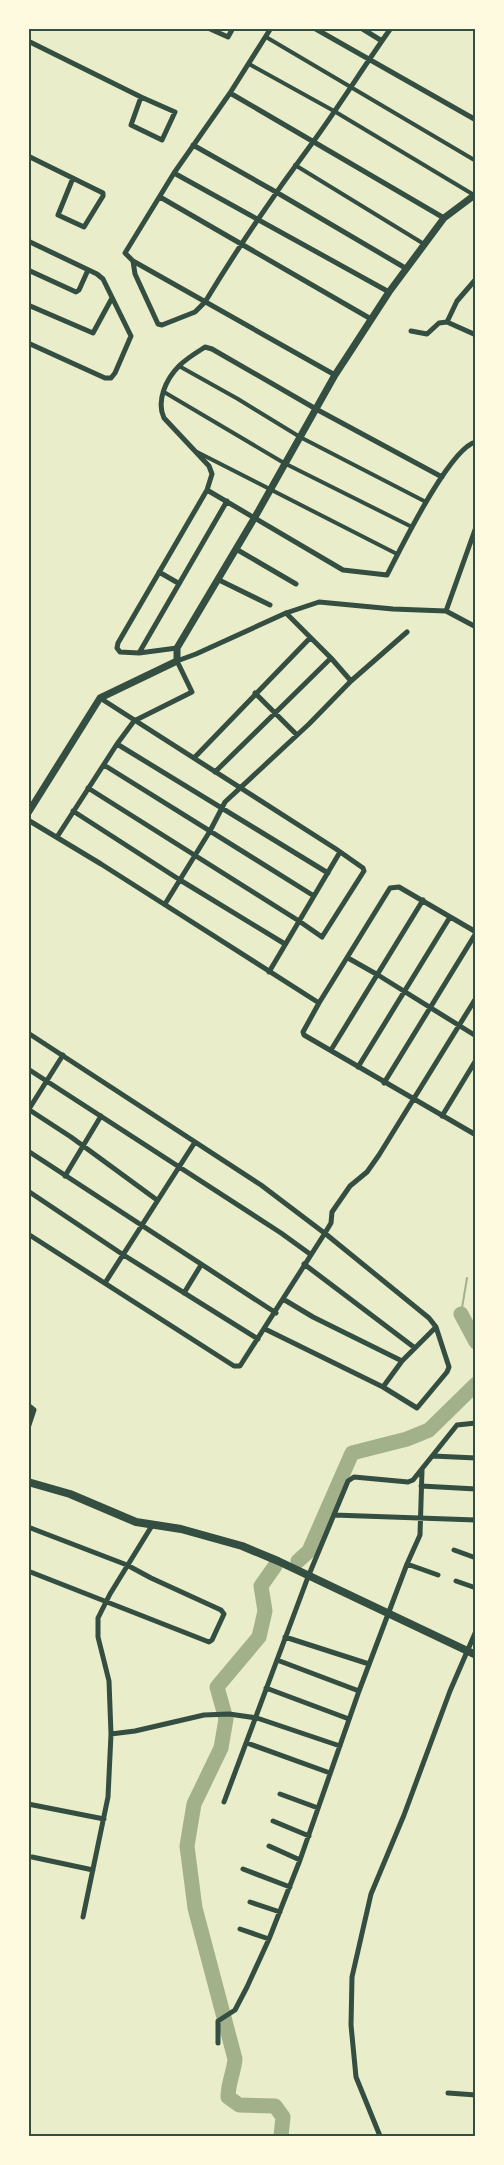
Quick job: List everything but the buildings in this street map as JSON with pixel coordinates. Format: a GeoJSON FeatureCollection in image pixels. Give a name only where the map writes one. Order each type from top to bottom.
{"type":"FeatureCollection","features":[{"type":"Feature","properties":{"kind":"main road"},"geometry":{"type":"LineString","coordinates":[[28,1482],[70,1494],[136,1522],[181,1529],[242,1546],[472,1653]]}},
{"type":"Feature","properties":{"kind":"street"},"geometry":{"type":"LineString","coordinates":[[208,28],[228,38],[232,28]]}},
{"type":"Feature","properties":{"kind":"street"},"geometry":{"type":"LineString","coordinates":[[271,28],[125,250],[126,256],[334,375]]}},
{"type":"Feature","properties":{"kind":"street"},"geometry":{"type":"LineString","coordinates":[[314,28],[476,120]]}},
{"type":"Feature","properties":{"kind":"street"},"geometry":{"type":"LineString","coordinates":[[361,28],[382,41]]}},
{"type":"Feature","properties":{"kind":"street"},"geometry":{"type":"LineString","coordinates":[[133,261],[135,274],[158,324],[162,325],[191,314],[206,302],[257,218],[313,142],[391,28]]}},
{"type":"Feature","properties":{"kind":"street"},"geometry":{"type":"LineString","coordinates":[[266,37],[476,161]]}},
{"type":"Feature","properties":{"kind":"street"},"geometry":{"type":"LineString","coordinates":[[28,41],[141,98],[175,112],[162,140],[131,125],[141,98]]}},
{"type":"Feature","properties":{"kind":"street"},"geometry":{"type":"LineString","coordinates":[[57,837],[134,721],[192,692],[177,661],[177,648],[255,518],[334,375],[389,292],[444,218],[475,194],[249,64]]}},
{"type":"Feature","properties":{"kind":"street"},"geometry":{"type":"LineString","coordinates":[[230,93],[444,218]]}},
{"type":"Feature","properties":{"kind":"street"},"geometry":{"type":"LineString","coordinates":[[193,146],[407,269]]}},
{"type":"Feature","properties":{"kind":"street"},"geometry":{"type":"LineString","coordinates":[[28,156],[73,178],[103,193],[84,227],[58,214],[73,178]]}},
{"type":"Feature","properties":{"kind":"street"},"geometry":{"type":"LineString","coordinates":[[294,165],[425,244]]}},
{"type":"Feature","properties":{"kind":"street"},"geometry":{"type":"LineString","coordinates":[[174,173],[389,292]]}},
{"type":"Feature","properties":{"kind":"street"},"geometry":{"type":"LineString","coordinates":[[160,197],[371,319]]}},
{"type":"Feature","properties":{"kind":"street"},"geometry":{"type":"LineString","coordinates":[[28,241],[103,279],[130,336],[111,378],[105,378],[28,343]]}},
{"type":"Feature","properties":{"kind":"street"},"geometry":{"type":"LineString","coordinates":[[28,270],[76,292],[80,290],[88,270]]}},
{"type":"Feature","properties":{"kind":"street"},"geometry":{"type":"LineString","coordinates":[[447,322],[457,301],[476,279]]}},
{"type":"Feature","properties":{"kind":"street"},"geometry":{"type":"LineString","coordinates":[[28,305],[93,333],[112,298]]}},
{"type":"Feature","properties":{"kind":"street"},"geometry":{"type":"LineString","coordinates":[[411,331],[427,334],[439,323],[447,322],[476,335]]}},
{"type":"Feature","properties":{"kind":"street"},"geometry":{"type":"LineString","coordinates":[[177,648],[139,653],[120,652],[117,648],[207,490],[212,474],[160,411],[164,392],[179,366],[202,349],[208,348],[442,477]]}},
{"type":"Feature","properties":{"kind":"street"},"geometry":{"type":"LineString","coordinates":[[179,366],[300,436],[426,502]]}},
{"type":"Feature","properties":{"kind":"street"},"geometry":{"type":"LineString","coordinates":[[164,392],[284,463],[413,527]]}},
{"type":"Feature","properties":{"kind":"street"},"geometry":{"type":"LineString","coordinates":[[207,490],[349,572],[387,575],[442,477],[468,444],[476,442]]}},
{"type":"Feature","properties":{"kind":"street"},"geometry":{"type":"LineString","coordinates":[[194,450],[398,554]]}},
{"type":"Feature","properties":{"kind":"street"},"geometry":{"type":"LineString","coordinates":[[139,653],[228,501]]}},
{"type":"Feature","properties":{"kind":"street"},"geometry":{"type":"LineString","coordinates":[[446,611],[476,527]]}},
{"type":"Feature","properties":{"kind":"street"},"geometry":{"type":"LineString","coordinates":[[236,549],[296,584]]}},
{"type":"Feature","properties":{"kind":"street"},"geometry":{"type":"LineString","coordinates":[[159,572],[178,583]]}},
{"type":"Feature","properties":{"kind":"street"},"geometry":{"type":"LineString","coordinates":[[219,580],[270,605]]}},
{"type":"Feature","properties":{"kind":"street"},"geometry":{"type":"LineString","coordinates":[[28,813],[100,698],[286,613],[318,602],[446,611],[476,627]]}},
{"type":"Feature","properties":{"kind":"street"},"geometry":{"type":"LineString","coordinates":[[286,613],[351,681]]}},
{"type":"Feature","properties":{"kind":"street"},"geometry":{"type":"LineString","coordinates":[[165,904],[210,831],[221,808],[351,681],[407,632]]}},
{"type":"Feature","properties":{"kind":"street"},"geometry":{"type":"LineString","coordinates":[[194,758],[310,638]]}},
{"type":"Feature","properties":{"kind":"street"},"geometry":{"type":"LineString","coordinates":[[215,772],[331,658]]}},
{"type":"Feature","properties":{"kind":"street"},"geometry":{"type":"LineString","coordinates":[[255,693],[297,735]]}},
{"type":"Feature","properties":{"kind":"street"},"geometry":{"type":"LineString","coordinates":[[88,788],[322,937],[362,875],[363,868],[340,852],[100,698]]}},
{"type":"Feature","properties":{"kind":"street"},"geometry":{"type":"LineString","coordinates":[[117,744],[328,873]]}},
{"type":"Feature","properties":{"kind":"street"},"geometry":{"type":"LineString","coordinates":[[104,765],[314,896]]}},
{"type":"Feature","properties":{"kind":"street"},"geometry":{"type":"LineString","coordinates":[[73,811],[285,944]]}},
{"type":"Feature","properties":{"kind":"street"},"geometry":{"type":"LineString","coordinates":[[28,820],[165,904],[319,1003]]}},
{"type":"Feature","properties":{"kind":"street"},"geometry":{"type":"LineString","coordinates":[[269,972],[340,852]]}},
{"type":"Feature","properties":{"kind":"street"},"geometry":{"type":"LineString","coordinates":[[384,1083],[476,933],[399,887],[390,888],[303,1032],[304,1035],[384,1083],[473,1133],[476,1125]]}},
{"type":"Feature","properties":{"kind":"street"},"geometry":{"type":"LineString","coordinates":[[331,1050],[423,900]]}},
{"type":"Feature","properties":{"kind":"street"},"geometry":{"type":"LineString","coordinates":[[358,1067],[450,917]]}},
{"type":"Feature","properties":{"kind":"street"},"geometry":{"type":"LineString","coordinates":[[348,958],[476,1036]]}},
{"type":"Feature","properties":{"kind":"street"},"geometry":{"type":"LineString","coordinates":[[28,1234],[234,1366],[240,1366],[331,1223],[332,1212],[350,1186],[367,1172],[415,1099],[476,998]]}},
{"type":"Feature","properties":{"kind":"street"},"geometry":{"type":"LineString","coordinates":[[28,1033],[261,1185],[325,1233],[429,1318],[436,1327],[449,1367],[417,1408],[383,1387],[265,1329]]}},
{"type":"Feature","properties":{"kind":"street"},"geometry":{"type":"LineString","coordinates":[[63,1055],[28,1109],[64,1132],[157,1200]]}},
{"type":"Feature","properties":{"kind":"street"},"geometry":{"type":"LineString","coordinates":[[442,1116],[476,1060]]}},
{"type":"Feature","properties":{"kind":"street"},"geometry":{"type":"LineString","coordinates":[[28,1069],[310,1254]]}},
{"type":"Feature","properties":{"kind":"street"},"geometry":{"type":"LineString","coordinates":[[65,1176],[101,1116]]}},
{"type":"Feature","properties":{"kind":"street"},"geometry":{"type":"LineString","coordinates":[[105,1283],[195,1142]]}},
{"type":"Feature","properties":{"kind":"street"},"geometry":{"type":"LineString","coordinates":[[28,1151],[140,1226],[276,1312]]}},
{"type":"Feature","properties":{"kind":"street"},"geometry":{"type":"LineString","coordinates":[[28,1191],[122,1254],[258,1339]]}},
{"type":"Feature","properties":{"kind":"street"},"geometry":{"type":"LineString","coordinates":[[304,1264],[415,1348]]}},
{"type":"Feature","properties":{"kind":"street"},"geometry":{"type":"LineString","coordinates":[[184,1293],[201,1265]]}},
{"type":"Feature","properties":{"kind":"street"},"geometry":{"type":"LineString","coordinates":[[283,1299],[313,1317],[402,1361]]}},
{"type":"Feature","properties":{"kind":"street"},"geometry":{"type":"LineString","coordinates":[[383,1387],[402,1361],[436,1327]]}},
{"type":"Feature","properties":{"kind":"street"},"geometry":{"type":"LineString","coordinates":[[28,1405],[34,1410],[28,1428]]}},
{"type":"Feature","properties":{"kind":"street"},"geometry":{"type":"LineString","coordinates":[[224,1802],[248,1743],[308,1577],[351,1478],[408,1482],[413,1480],[457,1425],[476,1423]]}},
{"type":"Feature","properties":{"kind":"street"},"geometry":{"type":"LineString","coordinates":[[433,1456],[476,1458]]}},
{"type":"Feature","properties":{"kind":"street"},"geometry":{"type":"LineString","coordinates":[[218,2043],[218,2021],[235,2010],[269,1939],[290,1887],[369,1664],[420,1535],[422,1470]]}},
{"type":"Feature","properties":{"kind":"street"},"geometry":{"type":"LineString","coordinates":[[421,1486],[476,1489]]}},
{"type":"Feature","properties":{"kind":"street"},"geometry":{"type":"LineString","coordinates":[[334,1515],[476,1520]]}},
{"type":"Feature","properties":{"kind":"street"},"geometry":{"type":"LineString","coordinates":[[83,1917],[108,1797],[111,1734],[109,1681],[98,1637],[99,1618],[106,1600],[153,1524]]}},
{"type":"Feature","properties":{"kind":"street"},"geometry":{"type":"LineString","coordinates":[[28,1527],[127,1565],[224,1612],[209,1642],[28,1570]]}},
{"type":"Feature","properties":{"kind":"street"},"geometry":{"type":"LineString","coordinates":[[454,1550],[476,1558]]}},
{"type":"Feature","properties":{"kind":"street"},"geometry":{"type":"LineString","coordinates":[[407,1564],[438,1575]]}},
{"type":"Feature","properties":{"kind":"street"},"geometry":{"type":"LineString","coordinates":[[456,1581],[476,1588]]}},
{"type":"Feature","properties":{"kind":"street"},"geometry":{"type":"LineString","coordinates":[[380,2136],[356,2077],[351,2025],[352,1977],[371,1894],[404,1815],[450,1691],[472,1653],[476,1631]]}},
{"type":"Feature","properties":{"kind":"street"},"geometry":{"type":"LineString","coordinates":[[285,1637],[369,1664]]}},
{"type":"Feature","properties":{"kind":"street"},"geometry":{"type":"LineString","coordinates":[[277,1660],[359,1692]]}},
{"type":"Feature","properties":{"kind":"street"},"geometry":{"type":"LineString","coordinates":[[266,1688],[349,1719]]}},
{"type":"Feature","properties":{"kind":"street"},"geometry":{"type":"LineString","coordinates":[[111,1734],[135,1731],[204,1715],[229,1714],[257,1718],[340,1746]]}},
{"type":"Feature","properties":{"kind":"street"},"geometry":{"type":"LineString","coordinates":[[248,1743],[330,1773]]}},
{"type":"Feature","properties":{"kind":"street"},"geometry":{"type":"LineString","coordinates":[[280,1794],[318,1808]]}},
{"type":"Feature","properties":{"kind":"street"},"geometry":{"type":"LineString","coordinates":[[28,1804],[104,1819]]}},
{"type":"Feature","properties":{"kind":"street"},"geometry":{"type":"LineString","coordinates":[[273,1821],[309,1836]]}},
{"type":"Feature","properties":{"kind":"street"},"geometry":{"type":"LineString","coordinates":[[269,1846],[300,1860]]}},
{"type":"Feature","properties":{"kind":"street"},"geometry":{"type":"LineString","coordinates":[[32,1857],[93,1870]]}},
{"type":"Feature","properties":{"kind":"street"},"geometry":{"type":"LineString","coordinates":[[243,1869],[290,1887]]}},
{"type":"Feature","properties":{"kind":"street"},"geometry":{"type":"LineString","coordinates":[[250,1902],[280,1912]]}},
{"type":"Feature","properties":{"kind":"street"},"geometry":{"type":"LineString","coordinates":[[240,1929],[269,1939]]}},
{"type":"Feature","properties":{"kind":"street"},"geometry":{"type":"LineString","coordinates":[[448,2093],[476,2095]]}},
{"type":"Feature","properties":{"kind":"waterway"},"geometry":{"type":"LineString","coordinates":[[461,1314],[467,1278]]}},
{"type":"Feature","properties":{"kind":"waterway"},"geometry":{"type":"LineString","coordinates":[[461,1314],[476,1342]]}},
{"type":"Feature","properties":{"kind":"waterway"},"geometry":{"type":"LineString","coordinates":[[298,1561],[309,1551],[352,1453],[407,1439],[429,1430],[476,1384]]}},
{"type":"Feature","properties":{"kind":"waterway"},"geometry":{"type":"LineString","coordinates":[[275,1566],[261,1586],[265,1611],[259,1637],[217,1687],[226,1719],[221,1748],[194,1804],[187,1846],[195,1908],[235,2059],[228,2097],[239,2105],[275,2106],[283,2117],[281,2136]]}}]}
